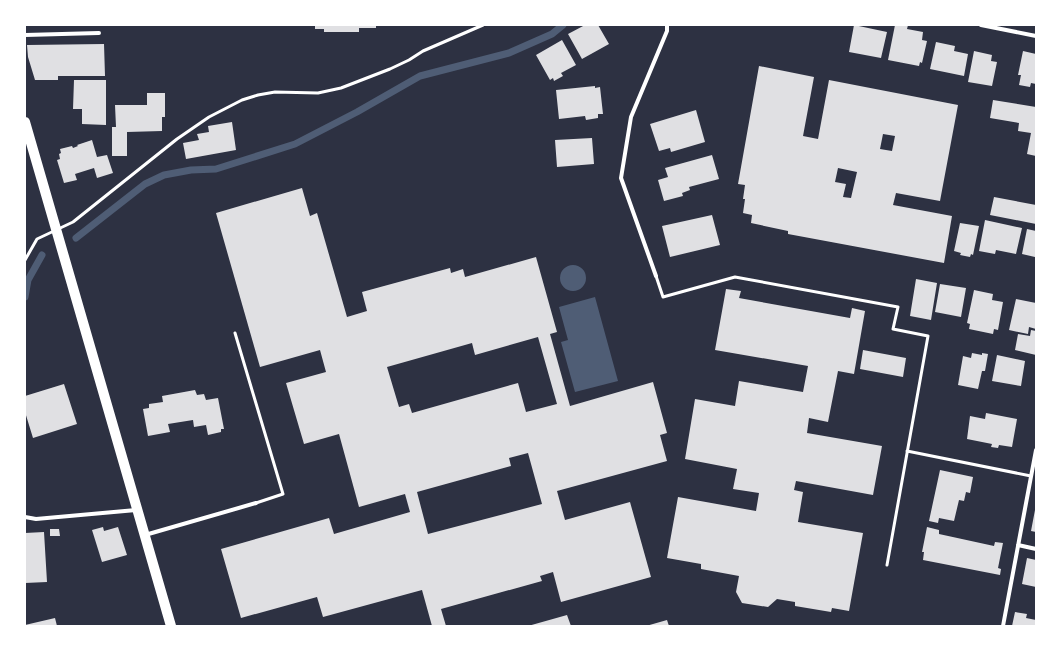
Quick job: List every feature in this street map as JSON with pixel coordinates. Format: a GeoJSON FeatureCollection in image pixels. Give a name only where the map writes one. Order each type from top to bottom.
{"type":"FeatureCollection","features":[{"type":"Feature","properties":{"kind":"main road"},"geometry":{"type":"LineString","coordinates":[[25,122],[171,626]]}},
{"type":"Feature","properties":{"kind":"street"},"geometry":{"type":"LineString","coordinates":[[656,276],[621,178],[631,117],[667,30],[667,25]]}},
{"type":"Feature","properties":{"kind":"street"},"geometry":{"type":"LineString","coordinates":[[981,25],[1036,36]]}},
{"type":"Feature","properties":{"kind":"street"},"geometry":{"type":"LineString","coordinates":[[25,35],[99,33]]}},
{"type":"Feature","properties":{"kind":"street"},"geometry":{"type":"LineString","coordinates":[[1003,626],[1036,450]]}},
{"type":"Feature","properties":{"kind":"street"},"geometry":{"type":"LineString","coordinates":[[145,535],[256,503]]}},
{"type":"Feature","properties":{"kind":"street"},"geometry":{"type":"LineString","coordinates":[[25,517],[36,519],[138,510]]}},
{"type":"Feature","properties":{"kind":"street"},"geometry":{"type":"LineString","coordinates":[[1018,545],[1036,548]]}},
{"type":"Feature","properties":{"kind":"lane"},"geometry":{"type":"LineString","coordinates":[[25,260],[37,239],[73,222],[177,139],[209,117],[242,100],[275,92],[318,93],[340,88],[390,69],[409,60],[422,51],[482,25]]}},
{"type":"Feature","properties":{"kind":"lane"},"geometry":{"type":"LineString","coordinates":[[656,276],[663,297],[735,277],[898,307],[893,329],[928,336],[887,565]]}},
{"type":"Feature","properties":{"kind":"lane"},"geometry":{"type":"LineString","coordinates":[[235,333],[283,494],[256,503]]}},
{"type":"Feature","properties":{"kind":"lane"},"geometry":{"type":"LineString","coordinates":[[907,451],[1031,476]]}},
{"type":"Feature","properties":{"kind":"water"},"geometry":{"type":"Polygon","coordinates":[[[573,265],[582,269],[586,278],[582,287],[573,291],[564,287],[560,278],[564,269],[573,265]]]}},
{"type":"Feature","properties":{"kind":"water"},"geometry":{"type":"Polygon","coordinates":[[[595,297],[618,381],[575,392],[561,342],[568,340],[559,307],[595,297]]]}},
{"type":"Feature","properties":{"kind":"building"},"geometry":{"type":"Polygon","coordinates":[[[315,25],[376,25],[376,28],[359,28],[359,32],[324,32],[324,29],[315,29],[315,25]]]}},
{"type":"Feature","properties":{"kind":"building"},"geometry":{"type":"Polygon","coordinates":[[[585,25],[598,25],[609,44],[582,59],[568,34],[585,25]]]}},
{"type":"Feature","properties":{"kind":"building"},"geometry":{"type":"Polygon","coordinates":[[[854,25],[887,32],[881,58],[849,52],[854,25]]]}},
{"type":"Feature","properties":{"kind":"building"},"geometry":{"type":"Polygon","coordinates":[[[895,25],[908,25],[907,29],[923,32],[922,40],[927,41],[922,63],[920,62],[919,66],[888,60],[895,25]]]}},
{"type":"Feature","properties":{"kind":"building"},"geometry":{"type":"Polygon","coordinates":[[[562,40],[576,65],[561,73],[563,76],[554,81],[553,78],[550,80],[536,55],[562,40]]]}},
{"type":"Feature","properties":{"kind":"building"},"geometry":{"type":"Polygon","coordinates":[[[936,42],[955,46],[954,51],[968,54],[964,76],[930,69],[936,42]]]}},
{"type":"Feature","properties":{"kind":"building"},"geometry":{"type":"Polygon","coordinates":[[[104,44],[105,76],[58,76],[58,80],[35,80],[28,57],[27,45],[104,44]]]}},
{"type":"Feature","properties":{"kind":"building"},"geometry":{"type":"Polygon","coordinates":[[[974,51],[992,55],[991,61],[997,62],[992,86],[968,82],[974,51]]]}},
{"type":"Feature","properties":{"kind":"building"},"geometry":{"type":"Polygon","coordinates":[[[1023,51],[1036,54],[1036,84],[1031,83],[1030,87],[1019,85],[1021,75],[1018,75],[1023,51]]]}},
{"type":"Feature","properties":{"kind":"building"},"geometry":{"type":"Polygon","coordinates":[[[759,66],[814,77],[803,136],[818,139],[829,80],[958,105],[940,201],[896,193],[893,205],[952,216],[944,263],[788,234],[788,231],[751,223],[752,215],[743,213],[745,185],[738,184],[759,66]],[[883,134],[880,149],[892,151],[895,136],[883,134]],[[838,168],[835,182],[846,184],[843,197],[851,198],[857,172],[838,168]]]}},
{"type":"Feature","properties":{"kind":"building"},"geometry":{"type":"Polygon","coordinates":[[[74,80],[106,80],[106,125],[82,124],[82,109],[73,109],[74,80]]]}},
{"type":"Feature","properties":{"kind":"building"},"geometry":{"type":"Polygon","coordinates":[[[595,86],[595,88],[600,87],[603,114],[598,114],[598,118],[586,120],[585,116],[559,119],[556,90],[595,86]]]}},
{"type":"Feature","properties":{"kind":"building"},"geometry":{"type":"Polygon","coordinates":[[[147,93],[165,93],[165,117],[162,117],[162,131],[127,132],[127,156],[112,156],[112,127],[116,127],[115,105],[147,105],[147,93]]]}},
{"type":"Feature","properties":{"kind":"building"},"geometry":{"type":"Polygon","coordinates":[[[993,100],[1036,107],[1036,156],[1027,154],[1031,133],[1018,131],[1019,123],[990,118],[993,100]]]}},
{"type":"Feature","properties":{"kind":"building"},"geometry":{"type":"Polygon","coordinates":[[[696,110],[705,142],[671,152],[670,148],[659,151],[650,124],[696,110]]]}},
{"type":"Feature","properties":{"kind":"building"},"geometry":{"type":"Polygon","coordinates":[[[232,122],[236,150],[186,159],[183,143],[199,140],[197,134],[209,132],[208,126],[232,122]]]}},
{"type":"Feature","properties":{"kind":"building"},"geometry":{"type":"Polygon","coordinates":[[[592,138],[594,164],[557,167],[555,140],[592,138]]]}},
{"type":"Feature","properties":{"kind":"building"},"geometry":{"type":"Polygon","coordinates":[[[92,140],[97,157],[107,155],[113,173],[97,178],[94,168],[75,174],[77,180],[64,183],[57,160],[60,159],[60,149],[72,146],[73,148],[78,146],[77,145],[92,140]]]}},
{"type":"Feature","properties":{"kind":"building"},"geometry":{"type":"Polygon","coordinates":[[[712,155],[719,179],[689,187],[690,190],[682,193],[683,196],[664,201],[658,180],[668,177],[665,168],[712,155]]]}},
{"type":"Feature","properties":{"kind":"building"},"geometry":{"type":"Polygon","coordinates":[[[302,188],[310,216],[317,213],[347,317],[367,311],[362,292],[450,268],[451,273],[463,269],[465,277],[536,257],[557,332],[550,334],[570,406],[653,382],[667,433],[660,435],[667,461],[557,491],[565,520],[630,502],[651,577],[561,602],[553,572],[540,576],[542,581],[441,609],[446,626],[432,626],[422,590],[323,617],[317,597],[241,618],[221,549],[329,518],[334,534],[410,512],[405,494],[359,507],[339,434],[304,444],[286,383],[326,372],[320,350],[260,367],[216,213],[302,188]],[[538,337],[475,355],[472,343],[387,367],[399,407],[409,404],[412,413],[518,383],[526,412],[557,404],[538,337]],[[528,453],[509,458],[511,466],[417,492],[428,534],[542,504],[528,453]]]}},
{"type":"Feature","properties":{"kind":"building"},"geometry":{"type":"Polygon","coordinates":[[[994,197],[1036,205],[1036,224],[990,215],[994,197]]]}},
{"type":"Feature","properties":{"kind":"building"},"geometry":{"type":"Polygon","coordinates":[[[712,215],[720,245],[670,257],[662,226],[712,215]]]}},
{"type":"Feature","properties":{"kind":"building"},"geometry":{"type":"Polygon","coordinates":[[[985,220],[1022,228],[1016,254],[996,250],[995,254],[979,251],[985,220]]]}},
{"type":"Feature","properties":{"kind":"building"},"geometry":{"type":"Polygon","coordinates":[[[960,223],[979,226],[973,255],[971,254],[970,257],[960,255],[961,253],[954,251],[960,223]]]}},
{"type":"Feature","properties":{"kind":"building"},"geometry":{"type":"Polygon","coordinates":[[[1027,229],[1036,231],[1035,257],[1022,254],[1027,229]]]}},
{"type":"Feature","properties":{"kind":"building"},"geometry":{"type":"Polygon","coordinates":[[[916,279],[937,283],[931,320],[910,316],[916,279]]]}},
{"type":"Feature","properties":{"kind":"building"},"geometry":{"type":"Polygon","coordinates":[[[940,284],[966,288],[961,317],[935,312],[940,284]]]}},
{"type":"Feature","properties":{"kind":"building"},"geometry":{"type":"Polygon","coordinates":[[[726,289],[741,291],[739,298],[850,318],[852,308],[865,311],[854,374],[838,371],[828,422],[809,418],[807,433],[882,446],[873,495],[796,481],[794,490],[803,492],[798,522],[863,533],[849,611],[832,608],[831,612],[795,606],[795,602],[777,599],[768,607],[742,603],[736,592],[739,576],[701,569],[701,564],[667,558],[678,497],[756,511],[759,493],[733,489],[737,469],[685,459],[695,399],[735,406],[739,381],[803,392],[808,366],[715,350],[726,289]]]}},
{"type":"Feature","properties":{"kind":"building"},"geometry":{"type":"Polygon","coordinates":[[[974,290],[993,294],[992,300],[1003,302],[998,330],[994,329],[993,334],[969,329],[970,324],[967,323],[974,290]]]}},
{"type":"Feature","properties":{"kind":"building"},"geometry":{"type":"Polygon","coordinates":[[[1016,299],[1036,303],[1036,329],[1029,327],[1028,334],[1009,330],[1016,299]]]}},
{"type":"Feature","properties":{"kind":"building"},"geometry":{"type":"Polygon","coordinates":[[[1031,330],[1036,331],[1036,355],[1015,350],[1018,334],[1030,336],[1031,330]]]}},
{"type":"Feature","properties":{"kind":"building"},"geometry":{"type":"Polygon","coordinates":[[[863,350],[906,358],[903,377],[860,369],[863,350]]]}},
{"type":"Feature","properties":{"kind":"building"},"geometry":{"type":"Polygon","coordinates":[[[972,353],[982,355],[982,353],[988,354],[985,371],[982,371],[978,389],[958,385],[963,356],[971,358],[972,353]]]}},
{"type":"Feature","properties":{"kind":"building"},"geometry":{"type":"Polygon","coordinates":[[[997,355],[1025,361],[1021,386],[992,381],[997,355]]]}},
{"type":"Feature","properties":{"kind":"building"},"geometry":{"type":"Polygon","coordinates":[[[64,384],[77,424],[33,438],[25,412],[25,396],[64,384]]]}},
{"type":"Feature","properties":{"kind":"building"},"geometry":{"type":"Polygon","coordinates":[[[195,390],[197,395],[204,394],[206,400],[218,398],[224,429],[221,429],[221,432],[208,435],[206,425],[194,427],[193,420],[168,424],[170,432],[148,436],[143,409],[149,408],[149,404],[163,402],[162,396],[195,390]]]}},
{"type":"Feature","properties":{"kind":"building"},"geometry":{"type":"Polygon","coordinates":[[[986,413],[1017,419],[1012,447],[999,445],[998,448],[991,447],[992,444],[967,439],[970,416],[985,419],[986,413]]]}},
{"type":"Feature","properties":{"kind":"building"},"geometry":{"type":"Polygon","coordinates":[[[940,470],[973,477],[970,493],[966,492],[964,501],[959,500],[954,521],[939,518],[938,523],[929,521],[940,470]]]}},
{"type":"Feature","properties":{"kind":"building"},"geometry":{"type":"Polygon","coordinates":[[[1036,510],[1036,532],[1031,531],[1036,510]]]}},
{"type":"Feature","properties":{"kind":"building"},"geometry":{"type":"Polygon","coordinates":[[[103,527],[104,531],[118,527],[127,555],[102,562],[92,530],[103,527]]]}},
{"type":"Feature","properties":{"kind":"building"},"geometry":{"type":"Polygon","coordinates":[[[927,527],[939,530],[939,534],[994,546],[995,542],[1003,543],[998,568],[1001,569],[1000,575],[923,560],[924,552],[922,552],[927,527]]]}},
{"type":"Feature","properties":{"kind":"building"},"geometry":{"type":"Polygon","coordinates":[[[50,529],[59,529],[60,536],[50,536],[50,529]]]}},
{"type":"Feature","properties":{"kind":"building"},"geometry":{"type":"Polygon","coordinates":[[[44,532],[47,582],[25,583],[25,533],[44,532]]]}},
{"type":"Feature","properties":{"kind":"building"},"geometry":{"type":"Polygon","coordinates":[[[1027,558],[1036,560],[1036,587],[1022,584],[1027,558]]]}},
{"type":"Feature","properties":{"kind":"building"},"geometry":{"type":"Polygon","coordinates":[[[1015,612],[1027,614],[1026,618],[1036,620],[1036,626],[1012,626],[1015,612]]]}},
{"type":"Feature","properties":{"kind":"building"},"geometry":{"type":"Polygon","coordinates":[[[567,615],[571,626],[528,626],[567,615]]]}},
{"type":"Feature","properties":{"kind":"building"},"geometry":{"type":"Polygon","coordinates":[[[55,618],[57,626],[25,626],[25,625],[55,618]]]}},
{"type":"Feature","properties":{"kind":"building"},"geometry":{"type":"Polygon","coordinates":[[[667,620],[669,626],[646,626],[667,620]]]}},
{"type":"Feature","properties":{"kind":"waterway"},"geometry":{"type":"LineString","coordinates":[[76,238],[145,184],[164,175],[191,170],[216,169],[295,144],[357,112],[420,76],[509,53],[552,34],[563,25]]}},
{"type":"Feature","properties":{"kind":"waterway"},"geometry":{"type":"LineString","coordinates":[[25,297],[28,280],[42,255]]}}]}
